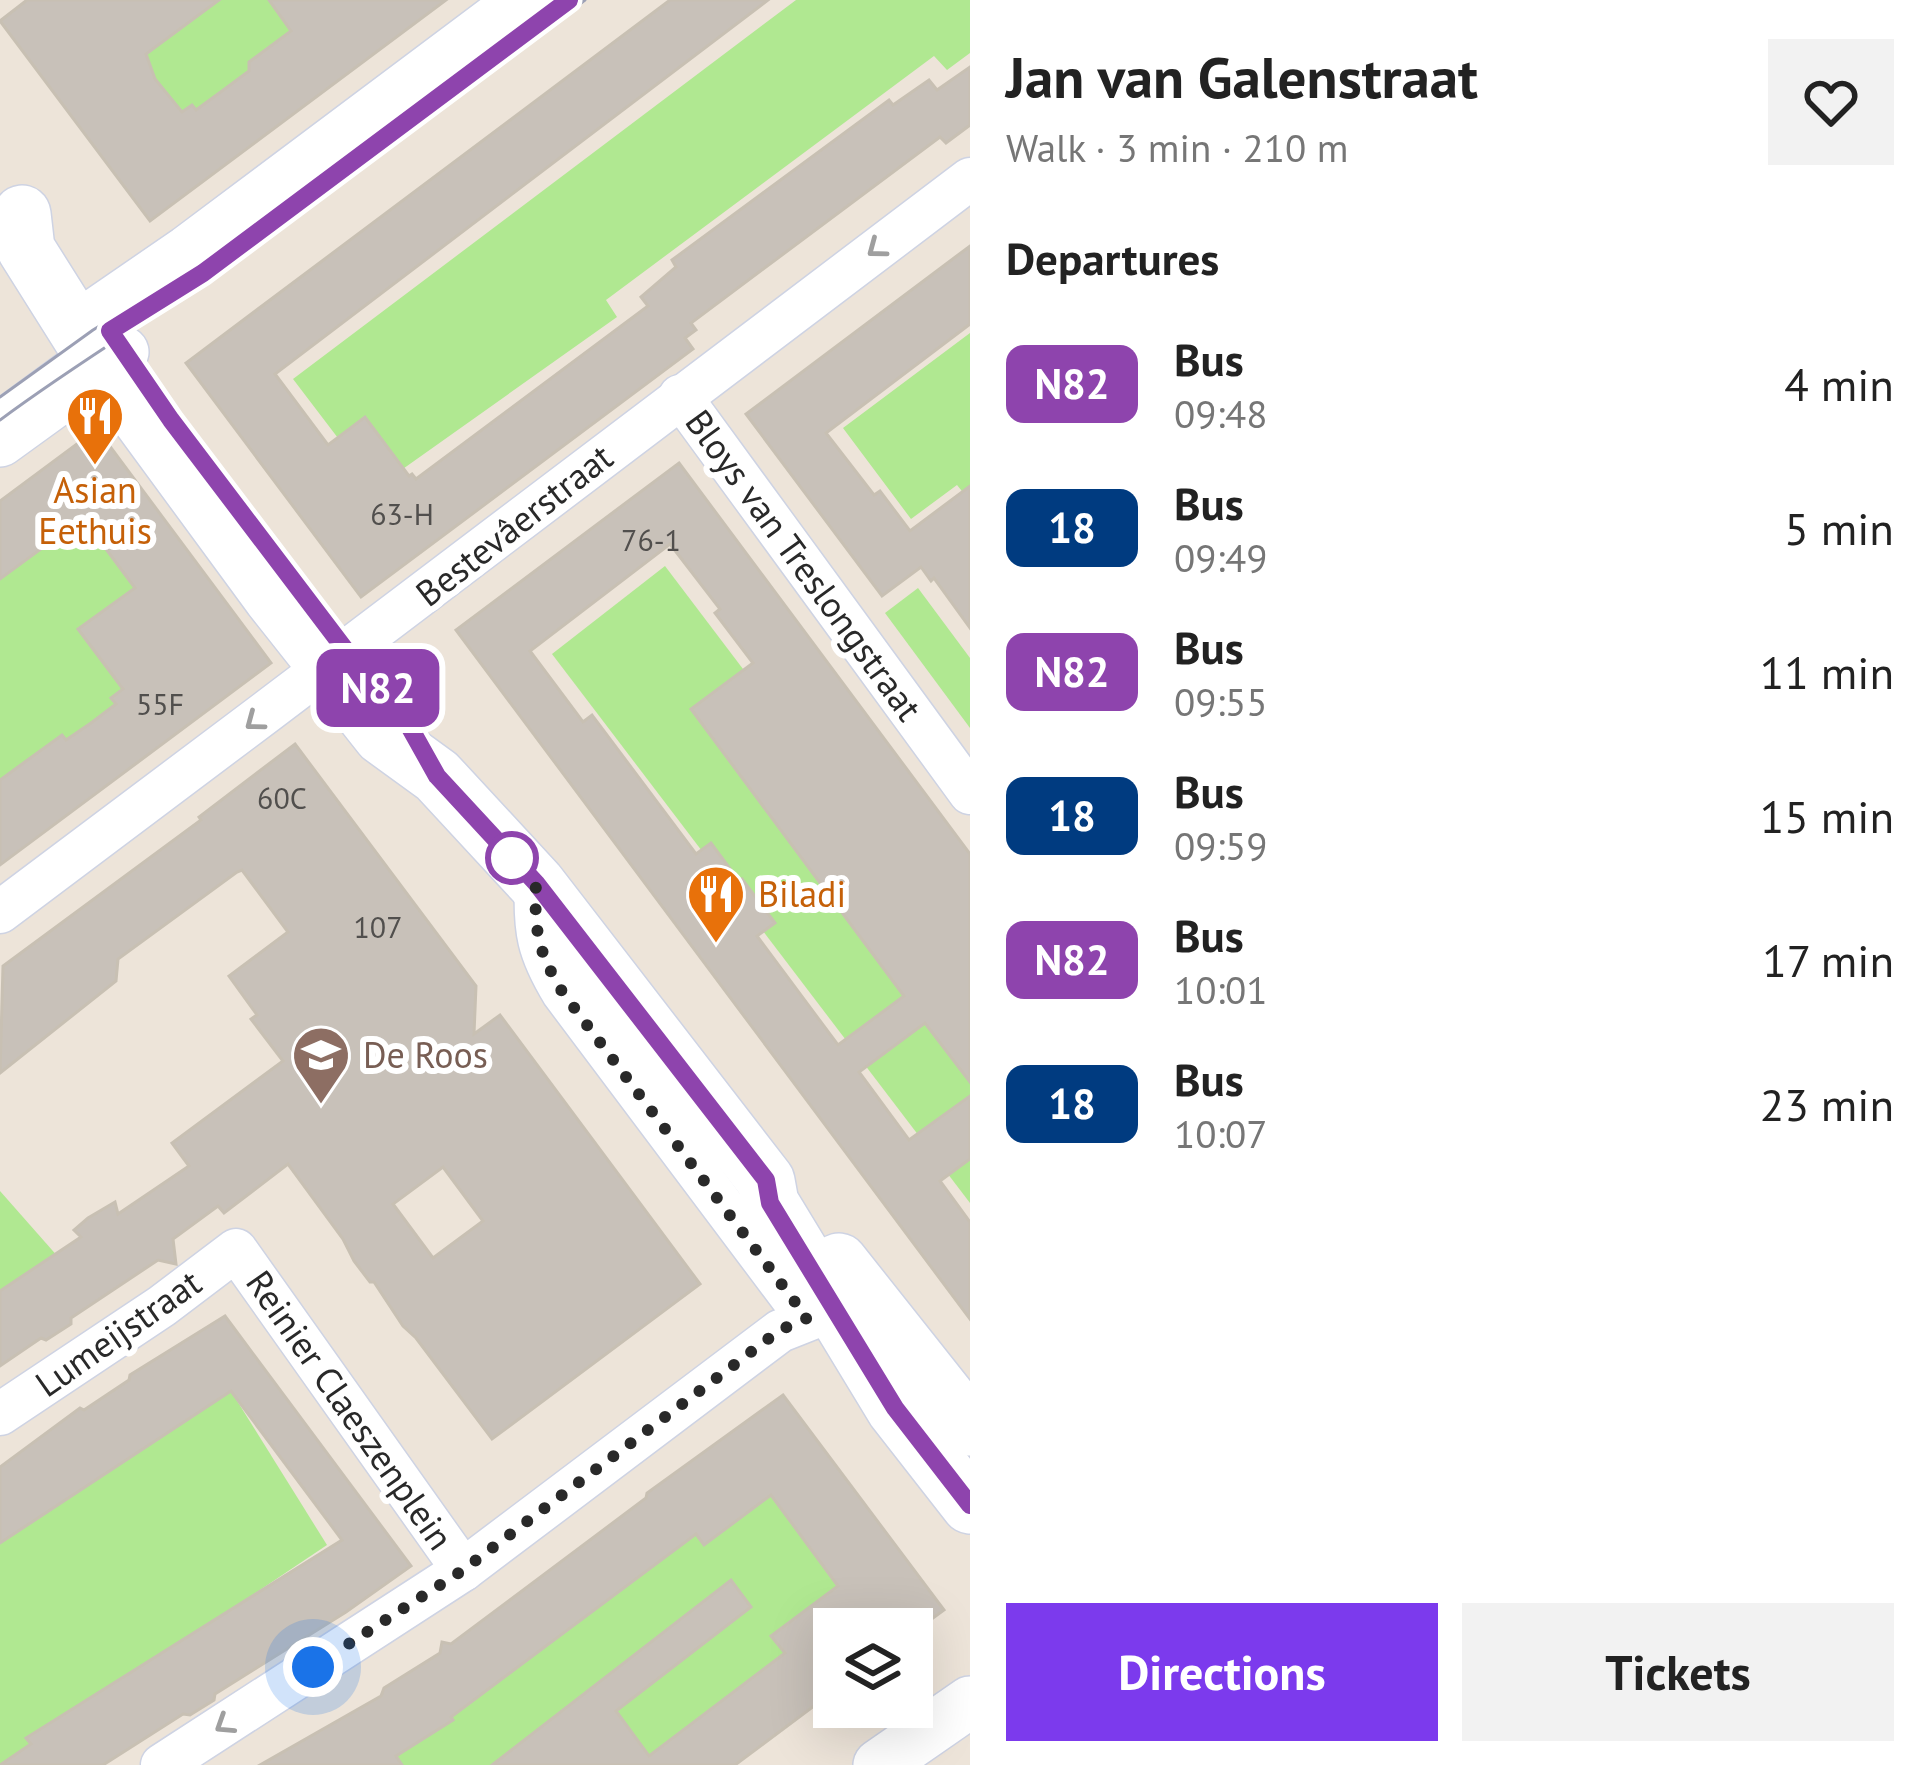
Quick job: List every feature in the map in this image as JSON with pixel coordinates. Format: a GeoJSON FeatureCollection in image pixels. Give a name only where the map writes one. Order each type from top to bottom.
{"type":"FeatureCollection","features":[{"type":"Feature","properties":{"kind":"main road"},"geometry":{"type":"LineString","coordinates":[[11,196],[51,241],[99,339],[337,660],[404,717],[437,776],[536,883],[766,1180],[779,1183],[842,1316],[895,1408],[970,1504]]}},
{"type":"Feature","properties":{"kind":"main road"},"geometry":{"type":"LineString","coordinates":[[842,1316],[970,1426]]}},
{"type":"Feature","properties":{"kind":"street"},"geometry":{"type":"LineString","coordinates":[[0,441],[188,251],[524,0]]}},
{"type":"Feature","properties":{"kind":"street","name":"Bestevâerstraat"},"geometry":{"type":"LineString","coordinates":[[0,912],[970,179]]}},
{"type":"Feature","properties":{"kind":"street","name":"Bloys van Treslongstraat"},"geometry":{"type":"LineString","coordinates":[[680,396],[970,793]]}},
{"type":"Feature","properties":{"kind":"street"},"geometry":{"type":"LineString","coordinates":[[162,1765],[463,1570],[780,1330],[842,1316],[563,993],[544,962],[534,927],[536,883]]}},
{"type":"Feature","properties":{"kind":"street","name":"Lumeijstraat"},"geometry":{"type":"LineString","coordinates":[[0,1414],[162,1306],[236,1250]]}},
{"type":"Feature","properties":{"kind":"street","name":"Reinier Claeszenplein"},"geometry":{"type":"LineString","coordinates":[[236,1250],[463,1570]]}},
{"type":"Feature","properties":{"kind":"street"},"geometry":{"type":"LineString","coordinates":[[933,1691],[970,1662]]}},
{"type":"Feature","properties":{"kind":"street"},"geometry":{"type":"LineString","coordinates":[[879,1765],[970,1702]]}},
{"type":"Feature","properties":{"kind":"street"},"geometry":{"type":"LineString","coordinates":[[837,1765],[885,1728]]}},
{"type":"Feature","properties":{"kind":"lane"},"geometry":{"type":"LineString","coordinates":[[0,410],[203,273],[568,0]]}},
{"type":"Feature","properties":{"kind":"green space"},"geometry":{"type":"Polygon","coordinates":[[[96,0],[388,0],[137,192],[96,0]]]}},
{"type":"Feature","properties":{"kind":"green space"},"geometry":{"type":"Polygon","coordinates":[[[796,0],[970,0],[970,53],[947,70],[934,56],[606,300],[617,317],[376,488],[293,379],[796,0]]]}},
{"type":"Feature","properties":{"kind":"green space"},"geometry":{"type":"Polygon","coordinates":[[[970,333],[970,501],[957,485],[911,519],[843,428],[970,333]]]}},
{"type":"Feature","properties":{"kind":"green space"},"geometry":{"type":"Polygon","coordinates":[[[71,498],[192,666],[0,809],[0,552],[71,498]]]}},
{"type":"Feature","properties":{"kind":"green space"},"geometry":{"type":"Polygon","coordinates":[[[665,566],[970,969],[970,1203],[552,654],[665,566]]]}},
{"type":"Feature","properties":{"kind":"green space"},"geometry":{"type":"Polygon","coordinates":[[[918,588],[970,658],[970,728],[885,613],[918,588]]]}},
{"type":"Feature","properties":{"kind":"green space"},"geometry":{"type":"Polygon","coordinates":[[[0,1191],[67,1267],[0,1314],[0,1191]]]}},
{"type":"Feature","properties":{"kind":"green space"},"geometry":{"type":"Polygon","coordinates":[[[221,1375],[327,1545],[0,1765],[0,1521],[221,1375]]]}},
{"type":"Feature","properties":{"kind":"green space"},"geometry":{"type":"Polygon","coordinates":[[[785,1457],[901,1591],[871,1608],[813,1608],[813,1646],[665,1765],[334,1765],[785,1457]]]}},
{"type":"Feature","properties":{"kind":"building"},"geometry":{"type":"Polygon","coordinates":[[[27,0],[219,0],[146,54],[155,79],[182,112],[192,105],[196,110],[249,71],[249,62],[291,31],[269,0],[446,0],[150,221],[0,21],[27,0]]]}},
{"type":"Feature","properties":{"kind":"building"},"geometry":{"type":"Polygon","coordinates":[[[670,0],[768,0],[275,374],[328,445],[365,417],[416,479],[648,306],[641,297],[676,267],[672,260],[889,100],[893,105],[929,80],[937,90],[970,67],[970,125],[946,143],[940,137],[691,323],[696,330],[685,338],[693,349],[361,597],[186,363],[670,0]]]}},
{"type":"Feature","properties":{"kind":"building"},"geometry":{"type":"Polygon","coordinates":[[[970,246],[970,324],[826,433],[874,495],[880,491],[910,531],[970,486],[970,628],[921,567],[882,596],[746,414],[970,246]]]}},
{"type":"Feature","properties":{"kind":"building"},"geometry":{"type":"Polygon","coordinates":[[[97,429],[271,663],[0,865],[0,780],[62,735],[66,740],[91,723],[116,704],[111,698],[123,689],[78,629],[135,588],[83,518],[0,579],[0,501],[97,429]]]}},
{"type":"Feature","properties":{"kind":"building"},"geometry":{"type":"Polygon","coordinates":[[[679,463],[970,854],[970,1082],[925,1023],[859,1072],[909,1140],[970,1096],[970,1159],[940,1181],[970,1222],[970,1319],[456,630],[679,463]],[[670,544],[530,651],[583,722],[592,715],[696,854],[711,843],[742,879],[775,923],[757,936],[838,1045],[904,996],[691,709],[753,663],[715,613],[720,609],[670,544]]]}},
{"type":"Feature","properties":{"kind":"building"},"geometry":{"type":"Polygon","coordinates":[[[295,744],[476,986],[474,1034],[500,1015],[700,1284],[492,1439],[354,1261],[288,1164],[224,1213],[218,1206],[173,1239],[176,1264],[158,1260],[71,1318],[71,1324],[0,1366],[0,1291],[81,1237],[74,1230],[88,1218],[115,1202],[118,1214],[189,1166],[172,1143],[283,1061],[251,1019],[257,1015],[229,976],[288,932],[242,870],[118,959],[116,981],[0,1073],[3,966],[295,744]],[[443,1167],[393,1204],[433,1258],[483,1221],[443,1167]]]}},
{"type":"Feature","properties":{"kind":"building"},"geometry":{"type":"Polygon","coordinates":[[[225,1316],[411,1566],[215,1694],[214,1700],[103,1765],[0,1765],[31,1744],[26,1738],[342,1540],[231,1391],[0,1543],[0,1467],[80,1408],[84,1410],[130,1375],[225,1316]]]}},
{"type":"Feature","properties":{"kind":"building"},"geometry":{"type":"Polygon","coordinates":[[[783,1395],[944,1610],[933,1618],[933,1608],[813,1608],[813,1707],[735,1765],[492,1765],[731,1580],[751,1607],[616,1711],[649,1756],[785,1653],[771,1636],[838,1586],[771,1495],[704,1545],[696,1534],[453,1720],[396,1756],[402,1765],[260,1765],[381,1696],[384,1688],[440,1653],[442,1642],[451,1644],[783,1395]]]}},
{"type":"Feature","properties":{"kind":"tram line"},"geometry":{"type":"LineString","coordinates":[[0,397],[93,330],[210,258],[552,0]]}},
{"type":"Feature","properties":{"kind":"tram line"},"geometry":{"type":"LineString","coordinates":[[0,420],[256,246],[585,0]]}},
{"type":"Feature","properties":{"kind":"bus line","name":"N82"},"geometry":{"type":"LineString","coordinates":[[569,0],[203,273],[110,331],[171,420],[347,652],[404,717],[437,776],[536,883],[766,1180],[770,1203],[844,1329],[895,1408],[970,1505]]}},
{"type":"Feature","properties":{"kind":"place","name":"Asian Eethuis"},"geometry":{"type":"Point","coordinates":[95,467]}},
{"type":"Feature","properties":{"kind":"place","name":"Biladi"},"geometry":{"type":"Point","coordinates":[716,945]}},
{"type":"Feature","properties":{"kind":"place","name":"De Roos"},"geometry":{"type":"Point","coordinates":[321,1106]}},
{"type":"Feature","properties":{"kind":"route"},"geometry":{"type":"LineString","coordinates":[[313,1667],[463,1570],[780,1330],[807,1318],[563,993],[544,962],[534,927],[536,883],[512,858]]}}]}
